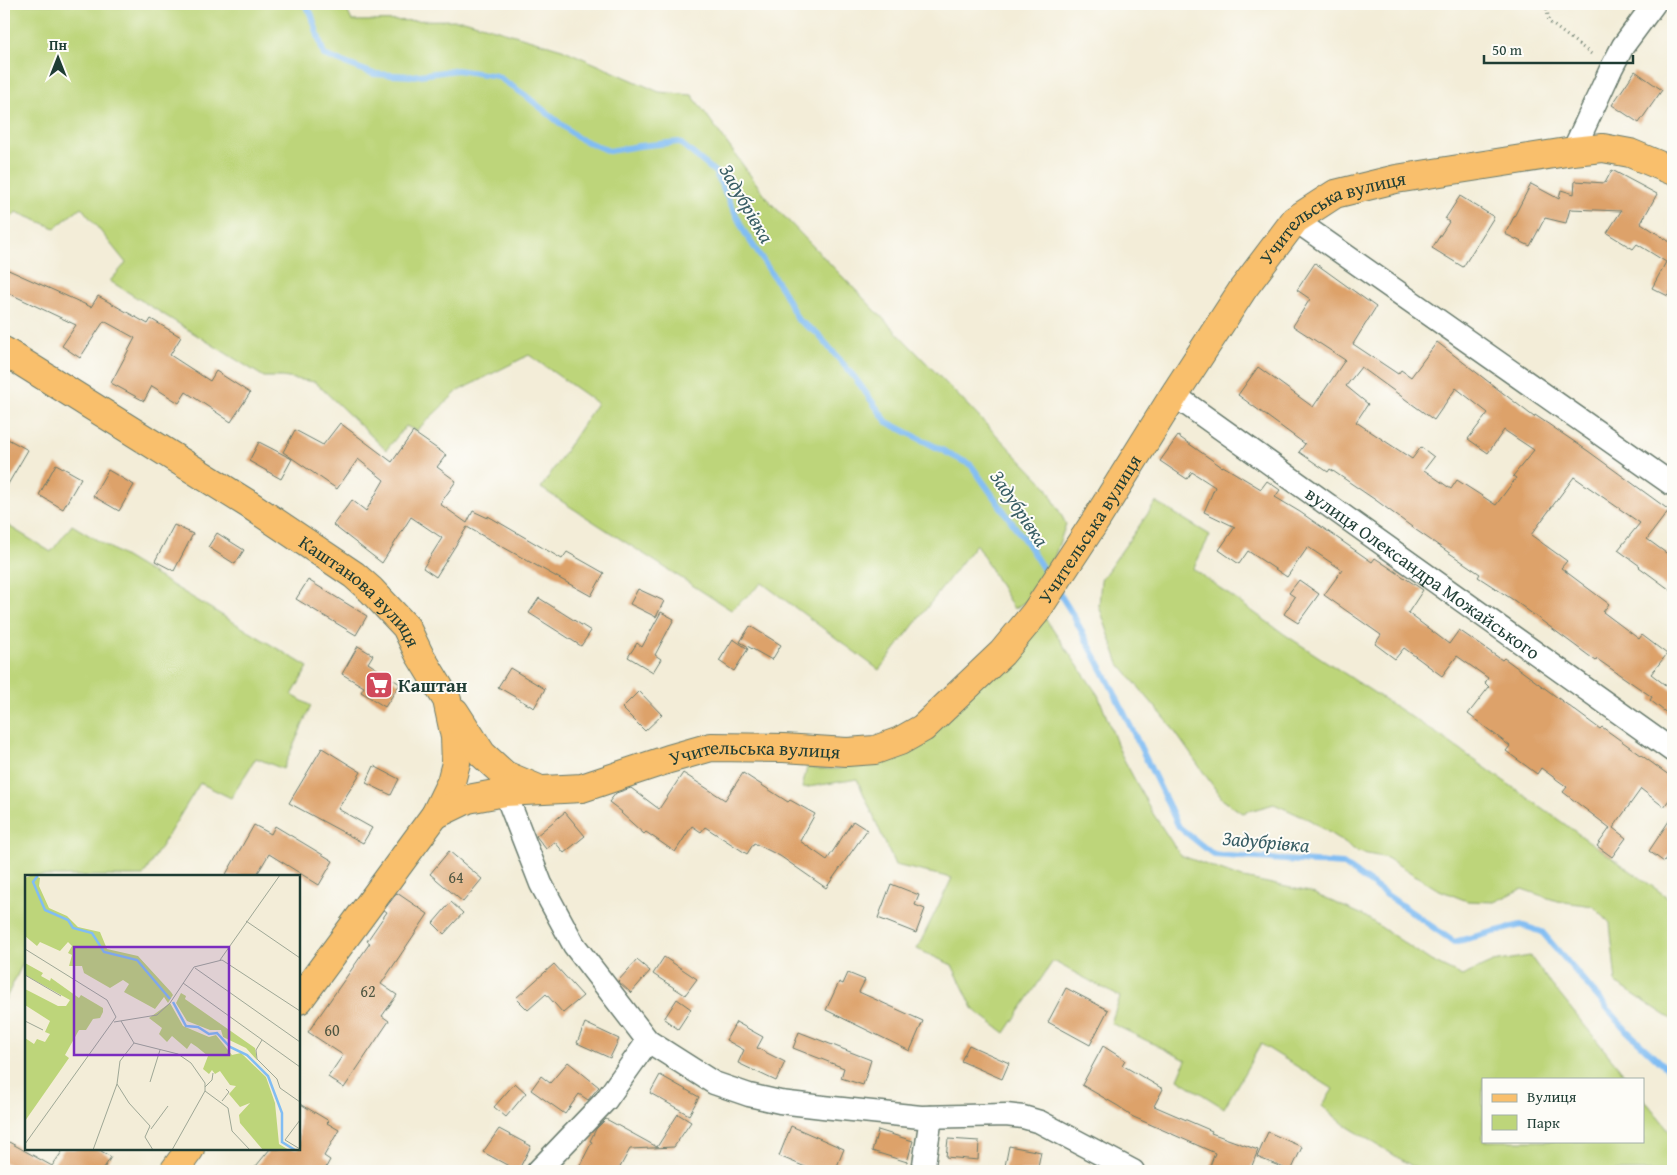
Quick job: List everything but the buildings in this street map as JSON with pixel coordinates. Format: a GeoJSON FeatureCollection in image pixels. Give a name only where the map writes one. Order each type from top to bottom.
{"type":"FeatureCollection","features":[{"type":"Feature","properties":{"kind":"main road","name":"Учительська вулиця"},"geometry":{"type":"LineString","coordinates":[[435,815],[468,799],[505,792],[582,788],[711,747],[783,748],[847,752],[876,750],[900,741],[923,728],[1002,653],[1035,613],[1243,289],[1295,220],[1335,194],[1396,178],[1573,151],[1604,148],[1630,153],[1673,171]]}},
{"type":"Feature","properties":{"kind":"main road","name":"Каштанова вулиця"},"geometry":{"type":"LineString","coordinates":[[4,351],[250,505],[354,575],[406,627],[419,654],[447,700],[455,737],[456,763],[451,782],[435,815],[300,999]]}},
{"type":"Feature","properties":{"kind":"main road"},"geometry":{"type":"LineString","coordinates":[[447,700],[482,754],[505,775],[542,790]]}},
{"type":"Feature","properties":{"kind":"main road"},"geometry":{"type":"LineString","coordinates":[[174,1171],[189,1150]]}},
{"type":"Feature","properties":{"kind":"street"},"geometry":{"type":"LineString","coordinates":[[1573,151],[1610,68],[1623,46],[1654,4]]}},
{"type":"Feature","properties":{"kind":"street"},"geometry":{"type":"LineString","coordinates":[[1295,220],[1673,485]]}},
{"type":"Feature","properties":{"kind":"street","name":"вулиця Олександра Можайського"},"geometry":{"type":"LineString","coordinates":[[1174,395],[1673,751]]}},
{"type":"Feature","properties":{"kind":"street"},"geometry":{"type":"LineString","coordinates":[[505,792],[541,884],[574,944],[648,1041],[714,1083],[749,1095],[780,1102],[931,1117],[1006,1115],[1023,1117],[1040,1122],[1133,1171]]}},
{"type":"Feature","properties":{"kind":"street"},"geometry":{"type":"LineString","coordinates":[[538,1171],[606,1100],[648,1041]]}},
{"type":"Feature","properties":{"kind":"street"},"geometry":{"type":"LineString","coordinates":[[923,1171],[931,1117]]}},
{"type":"Feature","properties":{"kind":"path"},"geometry":{"type":"LineString","coordinates":[[1546,4],[1549,22],[1610,68]]}},
{"type":"Feature","properties":{"kind":"green space"},"geometry":{"type":"Polygon","coordinates":[[[4,4],[344,4],[352,21],[464,20],[562,49],[659,92],[692,95],[769,201],[1046,486],[1066,524],[1054,558],[1036,595],[1014,609],[976,544],[879,670],[762,583],[731,610],[541,488],[597,403],[529,355],[458,391],[416,431],[406,426],[386,450],[315,382],[282,377],[264,377],[110,281],[126,263],[81,207],[55,228],[16,212],[8,221],[4,220],[4,4]]]}},
{"type":"Feature","properties":{"kind":"green space"},"geometry":{"type":"Polygon","coordinates":[[[1156,502],[1210,535],[1193,569],[1287,636],[1442,737],[1673,901],[1673,1020],[1616,983],[1610,923],[1593,906],[1557,901],[1522,889],[1494,902],[1467,901],[1437,889],[1387,858],[1358,852],[1310,820],[1274,804],[1242,813],[1223,800],[1168,722],[1119,664],[1099,606],[1101,580],[1156,502]]]}},
{"type":"Feature","properties":{"kind":"green space"},"geometry":{"type":"Polygon","coordinates":[[[4,523],[51,552],[72,525],[308,667],[292,695],[311,706],[283,769],[256,758],[231,798],[200,783],[144,875],[25,875],[25,959],[4,1002],[4,523]]]}},
{"type":"Feature","properties":{"kind":"green space"},"geometry":{"type":"Polygon","coordinates":[[[1042,614],[1098,695],[1121,754],[1152,812],[1180,855],[1239,877],[1310,892],[1363,915],[1431,961],[1462,976],[1493,962],[1530,956],[1627,1078],[1482,1078],[1482,1142],[1644,1142],[1644,1099],[1673,1135],[1673,1171],[1420,1171],[1345,1125],[1322,1106],[1333,1089],[1261,1044],[1224,1108],[1178,1079],[1186,1060],[1111,1023],[1120,997],[1053,961],[1005,1033],[974,1010],[952,965],[917,949],[952,878],[895,865],[857,779],[802,788],[807,767],[838,769],[876,760],[1042,614]]]}},
{"type":"Feature","properties":{"kind":"waterway","name":"Задубрівка"},"geometry":{"type":"LineString","coordinates":[[304,4],[311,13],[324,55],[374,74],[412,76],[457,70],[497,76],[525,95],[578,138],[609,151],[679,142],[715,172],[745,233],[783,291],[798,320],[817,333],[855,378],[887,422],[971,465],[1049,578]]}},
{"type":"Feature","properties":{"kind":"waterway","name":"Задубрівка"},"geometry":{"type":"LineString","coordinates":[[1058,591],[1113,690],[1179,827],[1214,855],[1343,864],[1454,942],[1521,925],[1542,932],[1627,1031],[1673,1074]]}},
{"type":"Feature","properties":{"kind":"place","name":"Каштан"},"geometry":{"type":"Point","coordinates":[379,685]}}]}
